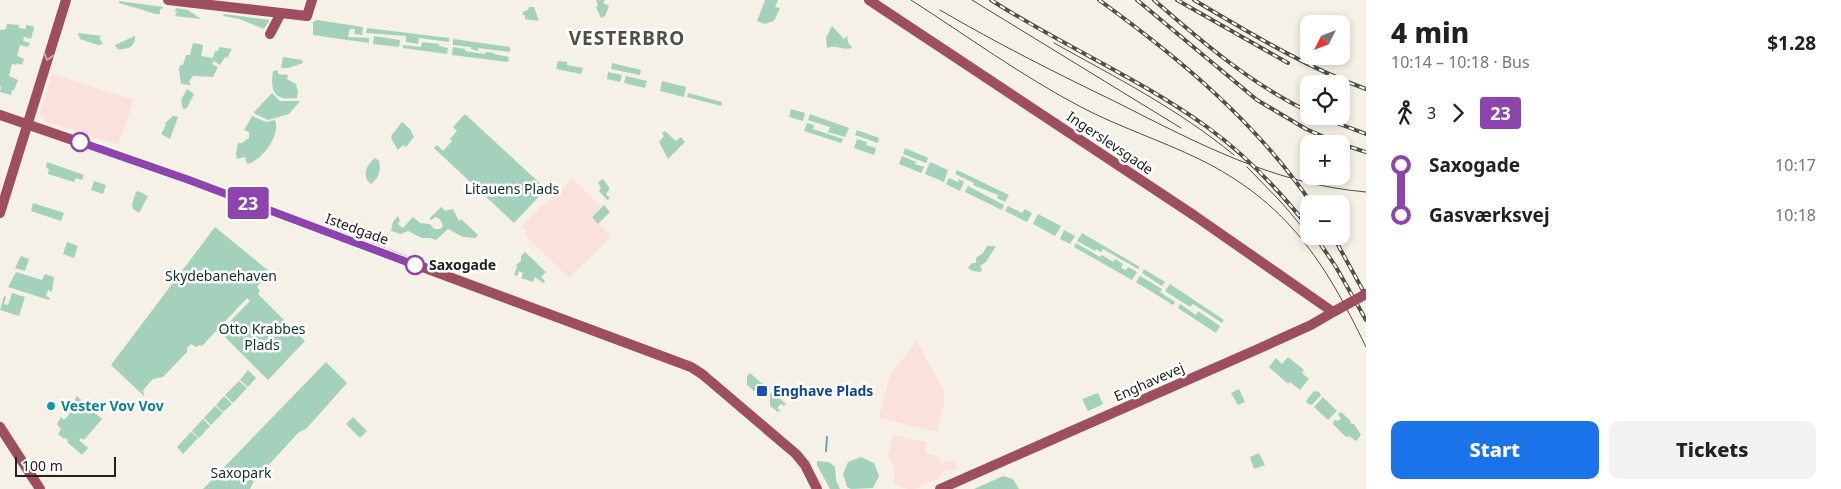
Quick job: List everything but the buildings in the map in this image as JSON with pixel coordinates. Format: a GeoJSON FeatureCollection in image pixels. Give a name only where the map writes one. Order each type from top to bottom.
{"type":"FeatureCollection","features":[{"type":"Feature","properties":{"kind":"street"},"geometry":{"type":"LineString","coordinates":[[0,213],[66,0]]}},
{"type":"Feature","properties":{"kind":"street"},"geometry":{"type":"LineString","coordinates":[[168,0],[307,16],[312,0]]}},
{"type":"Feature","properties":{"kind":"street","name":"Ingerslevsgade"},"geometry":{"type":"LineString","coordinates":[[869,0],[1195,216],[1334,312]]}},
{"type":"Feature","properties":{"kind":"street"},"geometry":{"type":"LineString","coordinates":[[270,34],[281,14]]}},
{"type":"Feature","properties":{"kind":"street","name":"Istedgade"},"geometry":{"type":"LineString","coordinates":[[0,115],[189,180],[684,364],[702,374],[796,454],[803,462],[817,489]]}},
{"type":"Feature","properties":{"kind":"street","name":"Enghavevej"},"geometry":{"type":"LineString","coordinates":[[940,489],[1269,344],[1318,321],[1366,294]]}},
{"type":"Feature","properties":{"kind":"street"},"geometry":{"type":"LineString","coordinates":[[0,427],[40,489]]}},
{"type":"Feature","properties":{"kind":"street"},"geometry":{"type":"LineString","coordinates":[[0,439],[33,489]]}},
{"type":"Feature","properties":{"kind":"shaded area"},"geometry":{"type":"Polygon","coordinates":[[[52,74],[134,100],[119,143],[115,144],[44,121],[45,119],[39,117],[52,74]]]}},
{"type":"Feature","properties":{"kind":"shaded area"},"geometry":{"type":"Polygon","coordinates":[[[572,178],[601,207],[592,217],[611,237],[569,278],[524,234],[527,231],[522,227],[541,206],[544,206],[572,178]]]}},
{"type":"Feature","properties":{"kind":"shaded area"},"geometry":{"type":"Polygon","coordinates":[[[917,341],[943,389],[945,400],[938,432],[879,418],[890,375],[917,341]]]}},
{"type":"Feature","properties":{"kind":"shaded area"},"geometry":{"type":"Polygon","coordinates":[[[893,435],[927,442],[925,453],[937,456],[941,462],[956,460],[957,470],[943,471],[939,478],[914,489],[894,484],[894,469],[888,455],[893,435]]]}},
{"type":"Feature","properties":{"kind":"green space"},"geometry":{"type":"Polygon","coordinates":[[[596,0],[605,0],[603,3],[609,6],[605,16],[601,18],[596,7],[598,6],[596,0]]]}},
{"type":"Feature","properties":{"kind":"green space"},"geometry":{"type":"Polygon","coordinates":[[[765,0],[778,0],[775,7],[780,8],[774,21],[765,24],[757,21],[765,0]]]}},
{"type":"Feature","properties":{"kind":"green space"},"geometry":{"type":"Polygon","coordinates":[[[119,1],[163,7],[160,9],[160,14],[156,14],[119,3],[119,1]]]}},
{"type":"Feature","properties":{"kind":"green space"},"geometry":{"type":"Polygon","coordinates":[[[529,7],[534,7],[539,21],[525,19],[523,12],[528,10],[529,7]]]}},
{"type":"Feature","properties":{"kind":"green space"},"geometry":{"type":"Polygon","coordinates":[[[176,8],[188,10],[201,19],[175,16],[176,8]]]}},
{"type":"Feature","properties":{"kind":"green space"},"geometry":{"type":"Polygon","coordinates":[[[224,14],[270,20],[264,29],[239,19],[223,16],[224,14]]]}},
{"type":"Feature","properties":{"kind":"green space"},"geometry":{"type":"Polygon","coordinates":[[[317,20],[363,27],[362,35],[354,34],[355,29],[350,29],[348,37],[369,38],[369,43],[313,35],[313,22],[317,20]]]}},
{"type":"Feature","properties":{"kind":"green space"},"geometry":{"type":"Polygon","coordinates":[[[7,24],[19,25],[19,28],[26,29],[26,25],[33,26],[34,28],[31,39],[24,37],[23,41],[30,43],[28,47],[20,45],[17,56],[24,59],[22,65],[12,64],[9,76],[18,80],[11,95],[0,92],[0,30],[6,29],[7,24]]]}},
{"type":"Feature","properties":{"kind":"green space"},"geometry":{"type":"Polygon","coordinates":[[[832,26],[844,39],[847,36],[852,48],[827,48],[826,38],[832,26]]]}},
{"type":"Feature","properties":{"kind":"green space"},"geometry":{"type":"Polygon","coordinates":[[[367,28],[449,38],[449,42],[419,38],[418,44],[406,42],[406,36],[366,33],[367,28]]]}},
{"type":"Feature","properties":{"kind":"green space"},"geometry":{"type":"Polygon","coordinates":[[[78,33],[102,36],[99,38],[103,44],[98,45],[80,39],[78,33]]]}},
{"type":"Feature","properties":{"kind":"green space"},"geometry":{"type":"Polygon","coordinates":[[[135,36],[132,46],[117,49],[115,45],[135,36]]]}},
{"type":"Feature","properties":{"kind":"green space"},"geometry":{"type":"Polygon","coordinates":[[[374,36],[400,40],[399,47],[373,44],[374,36]]]}},
{"type":"Feature","properties":{"kind":"green space"},"geometry":{"type":"Polygon","coordinates":[[[453,39],[510,47],[510,52],[478,48],[478,51],[471,49],[471,47],[453,45],[453,39]]]}},
{"type":"Feature","properties":{"kind":"green space"},"geometry":{"type":"Polygon","coordinates":[[[422,42],[439,44],[439,46],[448,48],[447,54],[403,48],[403,45],[421,47],[422,42]]]}},
{"type":"Feature","properties":{"kind":"green space"},"geometry":{"type":"Polygon","coordinates":[[[193,43],[203,45],[201,56],[213,58],[215,51],[218,51],[219,47],[232,49],[220,65],[214,61],[212,64],[218,67],[213,77],[194,75],[189,81],[191,85],[181,84],[180,65],[183,65],[186,55],[190,55],[193,43]]]}},
{"type":"Feature","properties":{"kind":"green space"},"geometry":{"type":"Polygon","coordinates":[[[453,47],[465,49],[465,51],[485,54],[486,52],[494,53],[509,57],[508,62],[452,55],[453,47]]]}},
{"type":"Feature","properties":{"kind":"green space"},"geometry":{"type":"Polygon","coordinates":[[[283,57],[302,60],[303,63],[288,68],[281,68],[283,57]]]}},
{"type":"Feature","properties":{"kind":"green space"},"geometry":{"type":"Polygon","coordinates":[[[558,61],[583,68],[581,74],[556,69],[558,61]]]}},
{"type":"Feature","properties":{"kind":"green space"},"geometry":{"type":"Polygon","coordinates":[[[612,63],[641,70],[640,75],[611,69],[612,63]]]}},
{"type":"Feature","properties":{"kind":"green space"},"geometry":{"type":"Polygon","coordinates":[[[278,70],[278,74],[288,75],[287,79],[296,84],[297,98],[283,98],[275,93],[272,84],[273,71],[278,70]]]}},
{"type":"Feature","properties":{"kind":"green space"},"geometry":{"type":"Polygon","coordinates":[[[608,72],[622,75],[620,82],[607,79],[608,72]]]}},
{"type":"Feature","properties":{"kind":"green space"},"geometry":{"type":"Polygon","coordinates":[[[626,76],[647,81],[645,88],[624,83],[626,76]]]}},
{"type":"Feature","properties":{"kind":"green space"},"geometry":{"type":"Polygon","coordinates":[[[662,81],[686,87],[684,97],[660,91],[662,81]]]}},
{"type":"Feature","properties":{"kind":"green space"},"geometry":{"type":"Polygon","coordinates":[[[187,89],[194,94],[187,108],[183,109],[181,100],[187,89]]]}},
{"type":"Feature","properties":{"kind":"green space"},"geometry":{"type":"Polygon","coordinates":[[[272,93],[280,101],[300,101],[289,114],[268,120],[254,112],[272,93]]]}},
{"type":"Feature","properties":{"kind":"green space"},"geometry":{"type":"Polygon","coordinates":[[[688,93],[722,102],[721,106],[687,97],[688,93]]]}},
{"type":"Feature","properties":{"kind":"green space"},"geometry":{"type":"Polygon","coordinates":[[[791,109],[805,113],[803,121],[789,117],[791,109]]]}},
{"type":"Feature","properties":{"kind":"green space","name":"Litauens Plads"},"geometry":{"type":"Polygon","coordinates":[[[465,114],[546,189],[514,223],[434,148],[437,145],[443,151],[452,141],[450,139],[457,131],[453,127],[465,114]]]}},
{"type":"Feature","properties":{"kind":"green space"},"geometry":{"type":"Polygon","coordinates":[[[810,114],[849,128],[845,137],[828,132],[830,127],[808,120],[810,114]]]}},
{"type":"Feature","properties":{"kind":"green space"},"geometry":{"type":"Polygon","coordinates":[[[173,116],[178,117],[170,139],[161,134],[166,125],[165,123],[173,116]]]}},
{"type":"Feature","properties":{"kind":"green space"},"geometry":{"type":"Polygon","coordinates":[[[252,116],[266,122],[275,120],[276,126],[273,140],[269,147],[259,158],[247,164],[245,157],[237,159],[236,153],[238,143],[242,143],[249,138],[249,132],[244,130],[252,116]]]}},
{"type":"Feature","properties":{"kind":"green space"},"geometry":{"type":"Polygon","coordinates":[[[402,122],[410,129],[414,137],[406,147],[403,145],[398,150],[391,136],[402,122]]]}},
{"type":"Feature","properties":{"kind":"green space"},"geometry":{"type":"Polygon","coordinates":[[[807,123],[814,125],[813,129],[843,139],[841,143],[804,131],[807,123]]]}},
{"type":"Feature","properties":{"kind":"green space"},"geometry":{"type":"Polygon","coordinates":[[[857,130],[879,138],[878,143],[855,135],[857,130]]]}},
{"type":"Feature","properties":{"kind":"green space"},"geometry":{"type":"Polygon","coordinates":[[[665,131],[676,141],[681,137],[685,142],[668,159],[659,142],[664,136],[662,133],[665,131]]]}},
{"type":"Feature","properties":{"kind":"green space"},"geometry":{"type":"Polygon","coordinates":[[[857,139],[867,142],[866,145],[876,148],[874,155],[854,148],[857,139]]]}},
{"type":"Feature","properties":{"kind":"green space"},"geometry":{"type":"Polygon","coordinates":[[[905,148],[928,158],[926,163],[903,154],[905,148]]]}},
{"type":"Feature","properties":{"kind":"green space"},"geometry":{"type":"Polygon","coordinates":[[[902,156],[924,167],[921,173],[899,164],[902,156]]]}},
{"type":"Feature","properties":{"kind":"green space"},"geometry":{"type":"Polygon","coordinates":[[[375,158],[379,161],[380,168],[378,177],[371,184],[367,180],[366,171],[368,165],[375,158]]]}},
{"type":"Feature","properties":{"kind":"green space"},"geometry":{"type":"Polygon","coordinates":[[[47,162],[84,175],[82,180],[76,178],[74,182],[48,174],[47,162]]]}},
{"type":"Feature","properties":{"kind":"green space"},"geometry":{"type":"Polygon","coordinates":[[[930,162],[948,170],[944,182],[925,174],[930,162]]]}},
{"type":"Feature","properties":{"kind":"green space"},"geometry":{"type":"Polygon","coordinates":[[[957,170],[1009,195],[1005,202],[997,198],[998,195],[973,185],[974,183],[955,174],[957,170]]]}},
{"type":"Feature","properties":{"kind":"green space"},"geometry":{"type":"Polygon","coordinates":[[[949,178],[958,182],[959,179],[964,182],[960,191],[946,184],[949,178]]]}},
{"type":"Feature","properties":{"kind":"green space"},"geometry":{"type":"Polygon","coordinates":[[[603,179],[609,187],[606,194],[610,198],[607,200],[599,191],[601,188],[598,182],[603,179]]]}},
{"type":"Feature","properties":{"kind":"green space"},"geometry":{"type":"Polygon","coordinates":[[[94,181],[106,185],[103,194],[91,190],[94,181]]]}},
{"type":"Feature","properties":{"kind":"green space"},"geometry":{"type":"Polygon","coordinates":[[[968,186],[1004,205],[1002,210],[965,192],[968,186]]]}},
{"type":"Feature","properties":{"kind":"green space"},"geometry":{"type":"Polygon","coordinates":[[[138,191],[148,196],[139,213],[133,209],[132,204],[138,191]]]}},
{"type":"Feature","properties":{"kind":"green space"},"geometry":{"type":"Polygon","coordinates":[[[33,203],[64,213],[61,221],[31,211],[33,203]]]}},
{"type":"Feature","properties":{"kind":"green space"},"geometry":{"type":"Polygon","coordinates":[[[604,205],[610,212],[598,224],[592,217],[604,205]]]}},
{"type":"Feature","properties":{"kind":"green space"},"geometry":{"type":"Polygon","coordinates":[[[1008,206],[1022,213],[1025,209],[1032,213],[1027,222],[1005,211],[1008,206]]]}},
{"type":"Feature","properties":{"kind":"green space"},"geometry":{"type":"Polygon","coordinates":[[[441,207],[445,211],[453,209],[459,221],[461,219],[478,235],[475,238],[463,237],[448,229],[436,240],[422,238],[408,231],[401,234],[391,231],[393,222],[398,216],[400,220],[398,224],[403,228],[413,217],[420,223],[430,224],[434,229],[440,229],[443,226],[440,219],[435,217],[432,220],[429,219],[441,207]]]}},
{"type":"Feature","properties":{"kind":"green space"},"geometry":{"type":"Polygon","coordinates":[[[1038,214],[1061,226],[1055,236],[1033,224],[1038,214]]]}},
{"type":"Feature","properties":{"kind":"green space","name":"Skydebanehaven"},"geometry":{"type":"Polygon","coordinates":[[[215,227],[270,272],[257,287],[260,291],[258,294],[305,341],[268,380],[220,332],[250,301],[247,298],[202,346],[196,347],[191,344],[187,348],[187,352],[163,377],[153,379],[143,390],[144,396],[111,365],[215,227]]]}},
{"type":"Feature","properties":{"kind":"green space"},"geometry":{"type":"Polygon","coordinates":[[[1064,230],[1075,236],[1070,244],[1060,239],[1064,230]]]}},
{"type":"Feature","properties":{"kind":"green space"},"geometry":{"type":"Polygon","coordinates":[[[1082,233],[1140,267],[1138,269],[1103,249],[1101,252],[1096,249],[1095,251],[1077,241],[1082,233]]]}},
{"type":"Feature","properties":{"kind":"green space"},"geometry":{"type":"Polygon","coordinates":[[[67,242],[78,246],[74,258],[63,254],[67,242]]]}},
{"type":"Feature","properties":{"kind":"green space"},"geometry":{"type":"Polygon","coordinates":[[[1076,243],[1100,257],[1102,255],[1113,262],[1115,259],[1123,264],[1121,268],[1126,270],[1128,267],[1137,272],[1132,280],[1074,247],[1076,243]]]}},
{"type":"Feature","properties":{"kind":"green space"},"geometry":{"type":"Polygon","coordinates":[[[987,246],[996,246],[986,262],[980,266],[982,270],[980,272],[973,271],[968,268],[972,263],[976,263],[976,258],[983,253],[987,246]]]}},
{"type":"Feature","properties":{"kind":"green space"},"geometry":{"type":"Polygon","coordinates":[[[525,252],[546,272],[541,277],[545,281],[543,283],[535,277],[533,282],[521,278],[523,273],[519,271],[517,276],[514,275],[516,265],[521,261],[521,256],[525,252]]]}},
{"type":"Feature","properties":{"kind":"green space"},"geometry":{"type":"Polygon","coordinates":[[[21,256],[29,259],[25,271],[15,268],[21,256]]]}},
{"type":"Feature","properties":{"kind":"green space"},"geometry":{"type":"Polygon","coordinates":[[[1144,269],[1165,282],[1162,286],[1142,273],[1144,269]]]}},
{"type":"Feature","properties":{"kind":"green space"},"geometry":{"type":"Polygon","coordinates":[[[16,272],[42,280],[45,274],[54,277],[52,292],[48,290],[46,296],[50,298],[49,300],[8,287],[16,272]]]}},
{"type":"Feature","properties":{"kind":"green space"},"geometry":{"type":"Polygon","coordinates":[[[1140,276],[1162,289],[1160,292],[1175,302],[1173,305],[1136,282],[1140,276]]]}},
{"type":"Feature","properties":{"kind":"green space"},"geometry":{"type":"Polygon","coordinates":[[[1170,284],[1224,320],[1222,323],[1193,304],[1190,307],[1165,291],[1170,284]]]}},
{"type":"Feature","properties":{"kind":"green space"},"geometry":{"type":"Polygon","coordinates":[[[12,293],[25,297],[19,316],[0,310],[4,296],[6,297],[4,304],[8,305],[12,293]]]}},
{"type":"Feature","properties":{"kind":"green space"},"geometry":{"type":"Polygon","coordinates":[[[1180,304],[1196,315],[1198,311],[1220,326],[1216,333],[1178,308],[1180,304]]]}},
{"type":"Feature","properties":{"kind":"green space"},"geometry":{"type":"Polygon","coordinates":[[[1288,357],[1304,370],[1302,373],[1309,379],[1300,390],[1290,382],[1288,384],[1269,367],[1276,358],[1282,364],[1288,357]]]}},
{"type":"Feature","properties":{"kind":"green space","name":"Saxopark"},"geometry":{"type":"Polygon","coordinates":[[[326,362],[347,383],[306,429],[299,432],[254,481],[250,489],[203,489],[326,362]]]}},
{"type":"Feature","properties":{"kind":"green space"},"geometry":{"type":"Polygon","coordinates":[[[248,370],[256,378],[248,387],[240,380],[248,370]]]}},
{"type":"Feature","properties":{"kind":"green space"},"geometry":{"type":"Polygon","coordinates":[[[750,373],[766,387],[754,391],[747,385],[747,376],[750,373]]]}},
{"type":"Feature","properties":{"kind":"green space"},"geometry":{"type":"Polygon","coordinates":[[[239,381],[247,388],[233,403],[225,395],[239,381]]]}},
{"type":"Feature","properties":{"kind":"green space"},"geometry":{"type":"Polygon","coordinates":[[[1239,389],[1245,402],[1238,405],[1231,393],[1239,389]]]}},
{"type":"Feature","properties":{"kind":"green space"},"geometry":{"type":"Polygon","coordinates":[[[1314,391],[1319,392],[1321,395],[1312,405],[1308,404],[1306,401],[1314,391]]]}},
{"type":"Feature","properties":{"kind":"green space"},"geometry":{"type":"Polygon","coordinates":[[[773,392],[786,404],[784,406],[781,404],[777,408],[780,410],[778,412],[770,406],[770,394],[773,392]]]}},
{"type":"Feature","properties":{"kind":"green space"},"geometry":{"type":"Polygon","coordinates":[[[1098,393],[1103,404],[1088,411],[1082,399],[1098,393]]]}},
{"type":"Feature","properties":{"kind":"green space"},"geometry":{"type":"Polygon","coordinates":[[[77,396],[102,419],[84,440],[81,438],[79,440],[88,448],[82,455],[67,442],[68,440],[58,434],[61,429],[57,424],[61,417],[64,420],[71,412],[68,410],[77,396]]]}},
{"type":"Feature","properties":{"kind":"green space"},"geometry":{"type":"Polygon","coordinates":[[[224,396],[232,404],[223,412],[216,405],[224,396]]]}},
{"type":"Feature","properties":{"kind":"green space"},"geometry":{"type":"Polygon","coordinates":[[[1323,397],[1337,411],[1328,420],[1314,407],[1323,397]]]}},
{"type":"Feature","properties":{"kind":"green space"},"geometry":{"type":"Polygon","coordinates":[[[215,406],[223,413],[211,425],[204,418],[215,406]]]}},
{"type":"Feature","properties":{"kind":"green space"},"geometry":{"type":"Polygon","coordinates":[[[1341,412],[1351,421],[1350,423],[1354,424],[1361,435],[1356,441],[1349,436],[1346,437],[1333,424],[1334,420],[1338,421],[1341,419],[1338,414],[1341,412]]]}},
{"type":"Feature","properties":{"kind":"green space"},"geometry":{"type":"Polygon","coordinates":[[[353,417],[367,431],[360,438],[346,424],[353,417]]]}},
{"type":"Feature","properties":{"kind":"green space"},"geometry":{"type":"Polygon","coordinates":[[[203,419],[210,426],[199,438],[192,431],[203,419]]]}},
{"type":"Feature","properties":{"kind":"green space"},"geometry":{"type":"Polygon","coordinates":[[[191,432],[198,438],[183,454],[177,447],[191,432]]]}},
{"type":"Feature","properties":{"kind":"green space"},"geometry":{"type":"Polygon","coordinates":[[[1259,453],[1265,465],[1254,469],[1250,457],[1259,453]]]}},
{"type":"Feature","properties":{"kind":"green space"},"geometry":{"type":"Polygon","coordinates":[[[861,457],[874,463],[879,476],[873,488],[851,489],[847,487],[843,474],[848,462],[861,457]]]}},
{"type":"Feature","properties":{"kind":"green space"},"geometry":{"type":"Polygon","coordinates":[[[817,461],[829,462],[835,467],[836,480],[840,489],[830,489],[817,465],[817,461]]]}},
{"type":"Feature","properties":{"kind":"green space"},"geometry":{"type":"Polygon","coordinates":[[[1003,476],[1013,479],[1019,489],[974,489],[1003,476]]]}},
{"type":"Feature","properties":{"kind":"waterway"},"geometry":{"type":"LineString","coordinates":[[826,451],[827,437]]}},
{"type":"Feature","properties":{"kind":"tram line"},"geometry":{"type":"LineString","coordinates":[[911,0],[1059,95],[1110,121],[1199,159],[1230,176],[1256,195],[1280,215],[1300,237],[1335,288],[1366,347]]}},
{"type":"Feature","properties":{"kind":"tram line"},"geometry":{"type":"LineString","coordinates":[[972,0],[1181,128]]}},
{"type":"Feature","properties":{"kind":"tram line"},"geometry":{"type":"LineString","coordinates":[[940,10],[1028,58],[1178,133],[1238,160],[1300,180],[1332,188],[1366,192]]}},
{"type":"Feature","properties":{"kind":"tram line"},"geometry":{"type":"LineString","coordinates":[[1054,43],[1169,109],[1213,138],[1234,155]]}},
{"type":"Feature","properties":{"kind":"tram line"},"geometry":{"type":"LineString","coordinates":[[1247,167],[1300,224]]}},
{"type":"Feature","properties":{"kind":"railway"},"geometry":{"type":"LineString","coordinates":[[991,0],[1127,77],[1207,127],[1235,149],[1261,174],[1300,217]]}},
{"type":"Feature","properties":{"kind":"railway"},"geometry":{"type":"LineString","coordinates":[[1099,0],[1187,68],[1241,118],[1266,145],[1305,195]]}},
{"type":"Feature","properties":{"kind":"railway"},"geometry":{"type":"LineString","coordinates":[[1137,0],[1257,100],[1320,135]]}},
{"type":"Feature","properties":{"kind":"railway"},"geometry":{"type":"LineString","coordinates":[[1154,0],[1209,47],[1247,75],[1267,89],[1300,107]]}},
{"type":"Feature","properties":{"kind":"railway"},"geometry":{"type":"LineString","coordinates":[[1177,0],[1288,63]]}},
{"type":"Feature","properties":{"kind":"railway"},"geometry":{"type":"LineString","coordinates":[[1194,0],[1300,60],[1366,89]]}},
{"type":"Feature","properties":{"kind":"railway"},"geometry":{"type":"LineString","coordinates":[[1342,125],[1366,134]]}},
{"type":"Feature","properties":{"kind":"railway"},"geometry":{"type":"LineString","coordinates":[[1350,147],[1366,152]]}},
{"type":"Feature","properties":{"kind":"railway"},"geometry":{"type":"LineString","coordinates":[[1321,245],[1366,320]]}},
{"type":"Feature","properties":{"kind":"railway"},"geometry":{"type":"LineString","coordinates":[[1338,245],[1366,296]]}},
{"type":"Feature","properties":{"kind":"bus line","name":"23"},"geometry":{"type":"LineString","coordinates":[[80,142],[189,180],[415,265]]}},
{"type":"Feature","properties":{"kind":"place","name":"Saxogade"},"geometry":{"type":"Point","coordinates":[415,265]}},
{"type":"Feature","properties":{"kind":"place","name":"Enghave Plads"},"geometry":{"type":"Point","coordinates":[762,391]}},
{"type":"Feature","properties":{"kind":"place","name":"Vester Vov Vov"},"geometry":{"type":"Point","coordinates":[51,406]}},
{"type":"Feature","properties":{"kind":"district","name":"VESTERBRO"},"geometry":{"type":"Point","coordinates":[627,38]}},
{"type":"Feature","properties":{"kind":"park label","name":"Otto Krabbes Plads"},"geometry":{"type":"Point","coordinates":[262,338]}}]}
